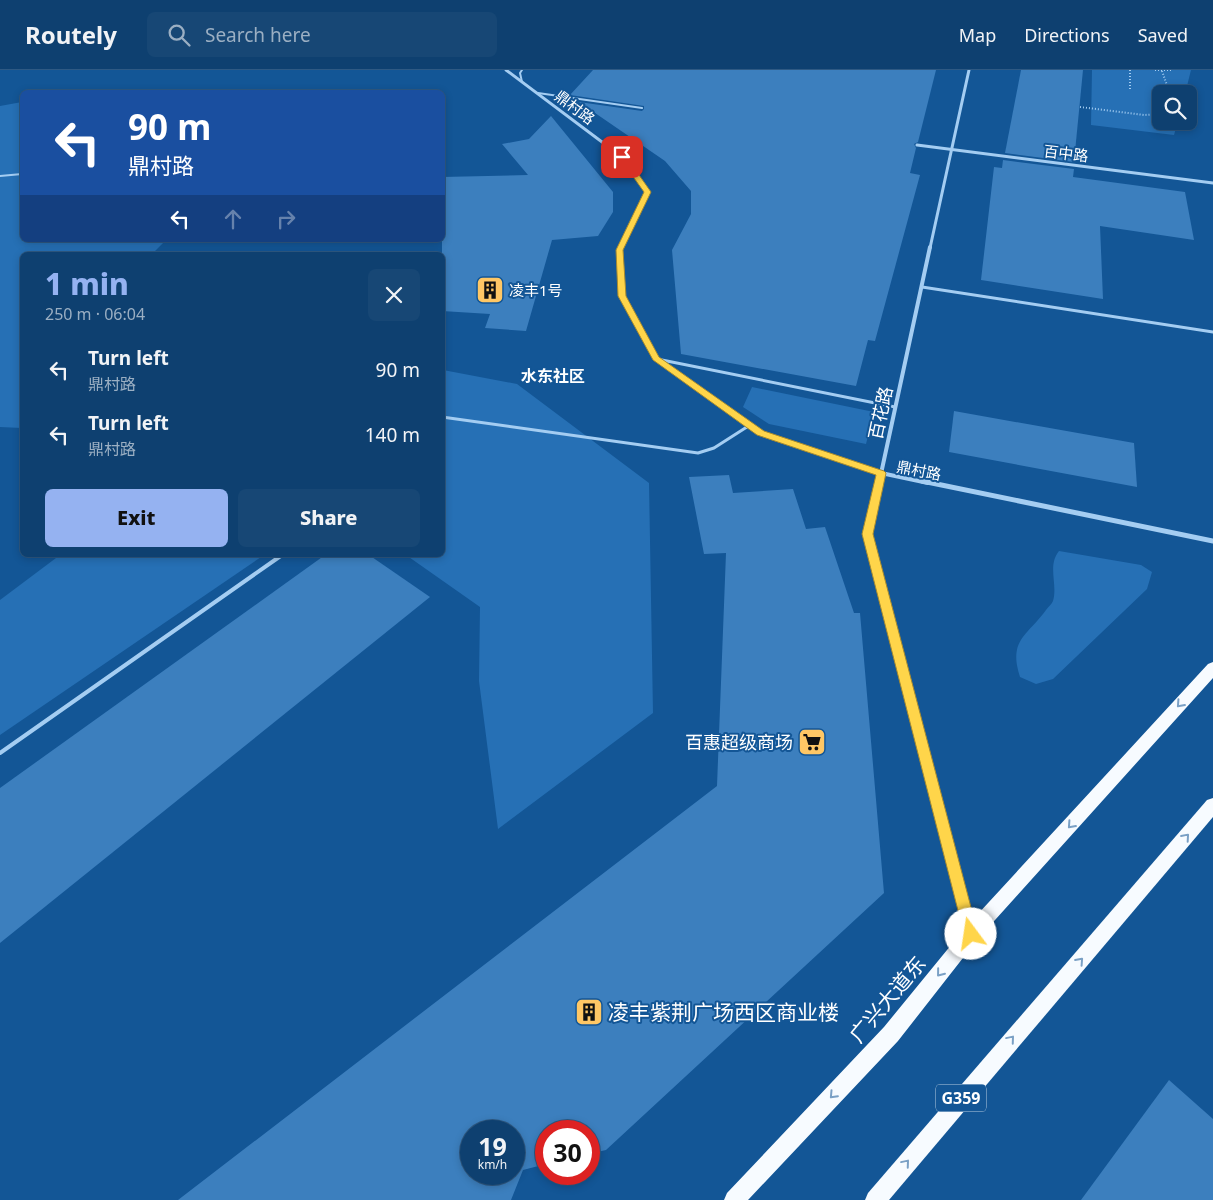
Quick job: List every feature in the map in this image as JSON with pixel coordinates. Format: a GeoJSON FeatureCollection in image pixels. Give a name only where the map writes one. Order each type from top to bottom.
{"type":"FeatureCollection","features":[{"type":"Feature","properties":{"kind":"highway","name":"广兴大道东"},"geometry":{"type":"LineString","coordinates":[[734,1200],[891,1034],[971,934],[1213,668]]}},
{"type":"Feature","properties":{"kind":"highway","name":"G359"},"geometry":{"type":"LineString","coordinates":[[874,1200],[1213,805]]}},
{"type":"Feature","properties":{"kind":"street","name":"鼎村路"},"geometry":{"type":"LineString","coordinates":[[506,70],[622,157],[648,192],[620,250],[622,296],[656,359],[761,433],[881,473],[1213,541]]}},
{"type":"Feature","properties":{"kind":"street","name":"百花路"},"geometry":{"type":"LineString","coordinates":[[968,70],[868,534],[971,934]]}},
{"type":"Feature","properties":{"kind":"street","name":"百中路"},"geometry":{"type":"LineString","coordinates":[[917,144],[1213,183]]}},
{"type":"Feature","properties":{"kind":"lane"},"geometry":{"type":"LineString","coordinates":[[522,70],[520,73],[522,82]]}},
{"type":"Feature","properties":{"kind":"lane"},"geometry":{"type":"LineString","coordinates":[[538,94],[642,108]]}},
{"type":"Feature","properties":{"kind":"lane"},"geometry":{"type":"LineString","coordinates":[[0,176],[20,174]]}},
{"type":"Feature","properties":{"kind":"lane"},"geometry":{"type":"LineString","coordinates":[[922,287],[1213,332]]}},
{"type":"Feature","properties":{"kind":"lane"},"geometry":{"type":"LineString","coordinates":[[656,359],[895,406]]}},
{"type":"Feature","properties":{"kind":"lane"},"geometry":{"type":"LineString","coordinates":[[445,417],[698,453],[714,448],[750,425]]}},
{"type":"Feature","properties":{"kind":"lane"},"geometry":{"type":"LineString","coordinates":[[0,753],[279,557]]}},
{"type":"Feature","properties":{"kind":"path"},"geometry":{"type":"LineString","coordinates":[[1130,70],[1130,89]]}},
{"type":"Feature","properties":{"kind":"path"},"geometry":{"type":"LineString","coordinates":[[1155,70],[1172,70]]}},
{"type":"Feature","properties":{"kind":"path"},"geometry":{"type":"LineString","coordinates":[[1162,70],[1167,85]]}},
{"type":"Feature","properties":{"kind":"path"},"geometry":{"type":"LineString","coordinates":[[1080,108],[1152,115]]}},
{"type":"Feature","properties":{"kind":"shaded area"},"geometry":{"type":"Polygon","coordinates":[[[1092,70],[1191,70],[1187,85],[1152,85],[1152,130],[1175,130],[1174,135],[1091,125],[1092,70]]]}},
{"type":"Feature","properties":{"kind":"shaded area"},"geometry":{"type":"Polygon","coordinates":[[[20,102],[20,242],[164,242],[154,252],[20,252],[20,428],[0,427],[0,106],[20,102]]]}},
{"type":"Feature","properties":{"kind":"shaded area"},"geometry":{"type":"Polygon","coordinates":[[[445,370],[517,384],[649,483],[653,713],[498,829],[479,681],[480,607],[409,557],[445,557],[445,370]]]}},
{"type":"Feature","properties":{"kind":"shaded area"},"geometry":{"type":"Polygon","coordinates":[[[752,387],[874,412],[866,444],[769,424],[743,407],[752,387]]]}},
{"type":"Feature","properties":{"kind":"shaded area"},"geometry":{"type":"Polygon","coordinates":[[[1059,551],[1141,565],[1152,572],[1147,589],[1053,679],[1036,684],[1020,677],[1016,655],[1021,639],[1053,601],[1053,569],[1059,551]]]}},
{"type":"Feature","properties":{"kind":"shaded area"},"geometry":{"type":"Polygon","coordinates":[[[57,557],[261,557],[0,735],[0,600],[57,557]]]}},
{"type":"Feature","properties":{"kind":"building"},"geometry":{"type":"Polygon","coordinates":[[[593,70],[936,70],[918,142],[914,144],[916,148],[910,173],[920,175],[875,341],[868,340],[856,386],[681,354],[672,250],[691,214],[691,191],[665,161],[579,102],[642,111],[644,106],[570,95],[593,70]]]}},
{"type":"Feature","properties":{"kind":"building"},"geometry":{"type":"Polygon","coordinates":[[[1021,70],[1083,70],[1074,162],[1005,153],[1021,70]]]}},
{"type":"Feature","properties":{"kind":"building"},"geometry":{"type":"Polygon","coordinates":[[[551,116],[613,192],[613,212],[598,236],[552,240],[526,331],[485,328],[490,314],[445,311],[445,252],[442,252],[442,242],[445,242],[445,177],[528,175],[502,144],[529,139],[551,116]]]}},
{"type":"Feature","properties":{"kind":"building"},"geometry":{"type":"Polygon","coordinates":[[[1003,160],[1074,169],[1073,177],[1185,192],[1194,240],[1100,226],[1103,299],[981,280],[994,167],[1002,168],[1003,160]]]}},
{"type":"Feature","properties":{"kind":"building"},"geometry":{"type":"Polygon","coordinates":[[[954,411],[1134,443],[1137,487],[949,452],[954,411]]]}},
{"type":"Feature","properties":{"kind":"building","name":"凌丰紫荆广场西区商业楼"},"geometry":{"type":"Polygon","coordinates":[[[729,475],[733,493],[793,489],[806,529],[825,527],[854,613],[860,613],[884,893],[606,1150],[600,1151],[600,1120],[535,1120],[535,1167],[525,1169],[525,1120],[460,1120],[460,1185],[517,1185],[511,1200],[178,1200],[717,786],[726,553],[704,554],[689,477],[729,475]]]}},
{"type":"Feature","properties":{"kind":"building"},"geometry":{"type":"Polygon","coordinates":[[[322,557],[372,557],[430,597],[0,943],[0,788],[322,557]]]}},
{"type":"Feature","properties":{"kind":"building"},"geometry":{"type":"Polygon","coordinates":[[[1169,1080],[1213,1119],[1213,1200],[1081,1200],[1169,1080]]]}},
{"type":"Feature","properties":{"kind":"place","name":"凌丰1号"},"geometry":{"type":"Point","coordinates":[490,290]}},
{"type":"Feature","properties":{"kind":"place","name":"百惠超级商场"},"geometry":{"type":"Point","coordinates":[812,742]}},
{"type":"Feature","properties":{"kind":"place","name":"凌丰紫荆广场西区商业楼"},"geometry":{"type":"Point","coordinates":[589,1012]}},
{"type":"Feature","properties":{"kind":"district","name":"水东社区"},"geometry":{"type":"Point","coordinates":[553,376]}},
{"type":"Feature","properties":{"kind":"route"},"geometry":{"type":"LineString","coordinates":[[622,157],[648,192],[620,250],[622,296],[656,359],[761,433],[881,473],[868,534],[971,934]]}}]}
